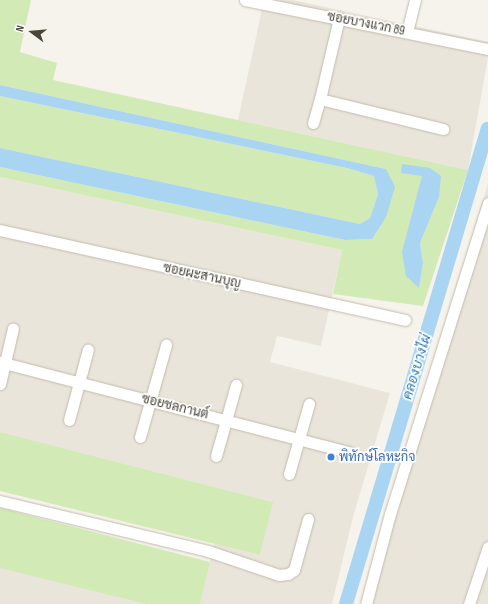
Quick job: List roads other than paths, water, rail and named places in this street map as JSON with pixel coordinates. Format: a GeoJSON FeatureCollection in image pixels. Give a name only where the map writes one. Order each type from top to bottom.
{"type":"FeatureCollection","features":[{"type":"Feature","properties":{"kind":"street","name":"ซอยบางแวก 89"},"geometry":{"type":"LineString","coordinates":[[245,0],[488,49]]}},
{"type":"Feature","properties":{"kind":"street"},"geometry":{"type":"LineString","coordinates":[[407,32],[415,0]]}},
{"type":"Feature","properties":{"kind":"street"},"geometry":{"type":"LineString","coordinates":[[313,124],[339,18]]}},
{"type":"Feature","properties":{"kind":"street"},"geometry":{"type":"LineString","coordinates":[[320,99],[444,129]]}},
{"type":"Feature","properties":{"kind":"street"},"geometry":{"type":"LineString","coordinates":[[366,604],[393,506],[488,203]]}},
{"type":"Feature","properties":{"kind":"street","name":"ซอยผะสานบุญ"},"geometry":{"type":"LineString","coordinates":[[0,230],[405,320]]}},
{"type":"Feature","properties":{"kind":"street"},"geometry":{"type":"LineString","coordinates":[[0,384],[2,363],[13,328]]}},
{"type":"Feature","properties":{"kind":"street"},"geometry":{"type":"LineString","coordinates":[[140,437],[166,345]]}},
{"type":"Feature","properties":{"kind":"street"},"geometry":{"type":"LineString","coordinates":[[69,420],[88,349]]}},
{"type":"Feature","properties":{"kind":"street","name":"ซอยชลกานต์"},"geometry":{"type":"LineString","coordinates":[[2,363],[351,453]]}},
{"type":"Feature","properties":{"kind":"street"},"geometry":{"type":"LineString","coordinates":[[216,456],[236,385]]}},
{"type":"Feature","properties":{"kind":"street"},"geometry":{"type":"LineString","coordinates":[[289,474],[309,404]]}},
{"type":"Feature","properties":{"kind":"street"},"geometry":{"type":"LineString","coordinates":[[0,501],[208,551],[279,574],[288,574],[294,570],[308,519]]}},
{"type":"Feature","properties":{"kind":"street"},"geometry":{"type":"LineString","coordinates":[[469,604],[488,547]]}},
{"type":"Feature","properties":{"kind":"water"},"geometry":{"type":"Polygon","coordinates":[[[0,85],[386,169],[395,187],[386,217],[372,239],[345,240],[0,167],[0,148],[360,224],[370,218],[378,194],[374,176],[347,168],[0,96],[0,85]]]}},
{"type":"Feature","properties":{"kind":"water"},"geometry":{"type":"Polygon","coordinates":[[[402,164],[430,168],[441,176],[439,197],[420,243],[423,263],[419,288],[406,276],[402,252],[422,176],[401,173],[402,164]]]}},
{"type":"Feature","properties":{"kind":"waterway","name":"คลองบางไผ่"},"geometry":{"type":"LineString","coordinates":[[346,604],[488,129]]}},
{"type":"Feature","properties":{"kind":"place","name":"พิทักษ์โลหะกิจ"},"geometry":{"type":"Point","coordinates":[331,457]}}]}
